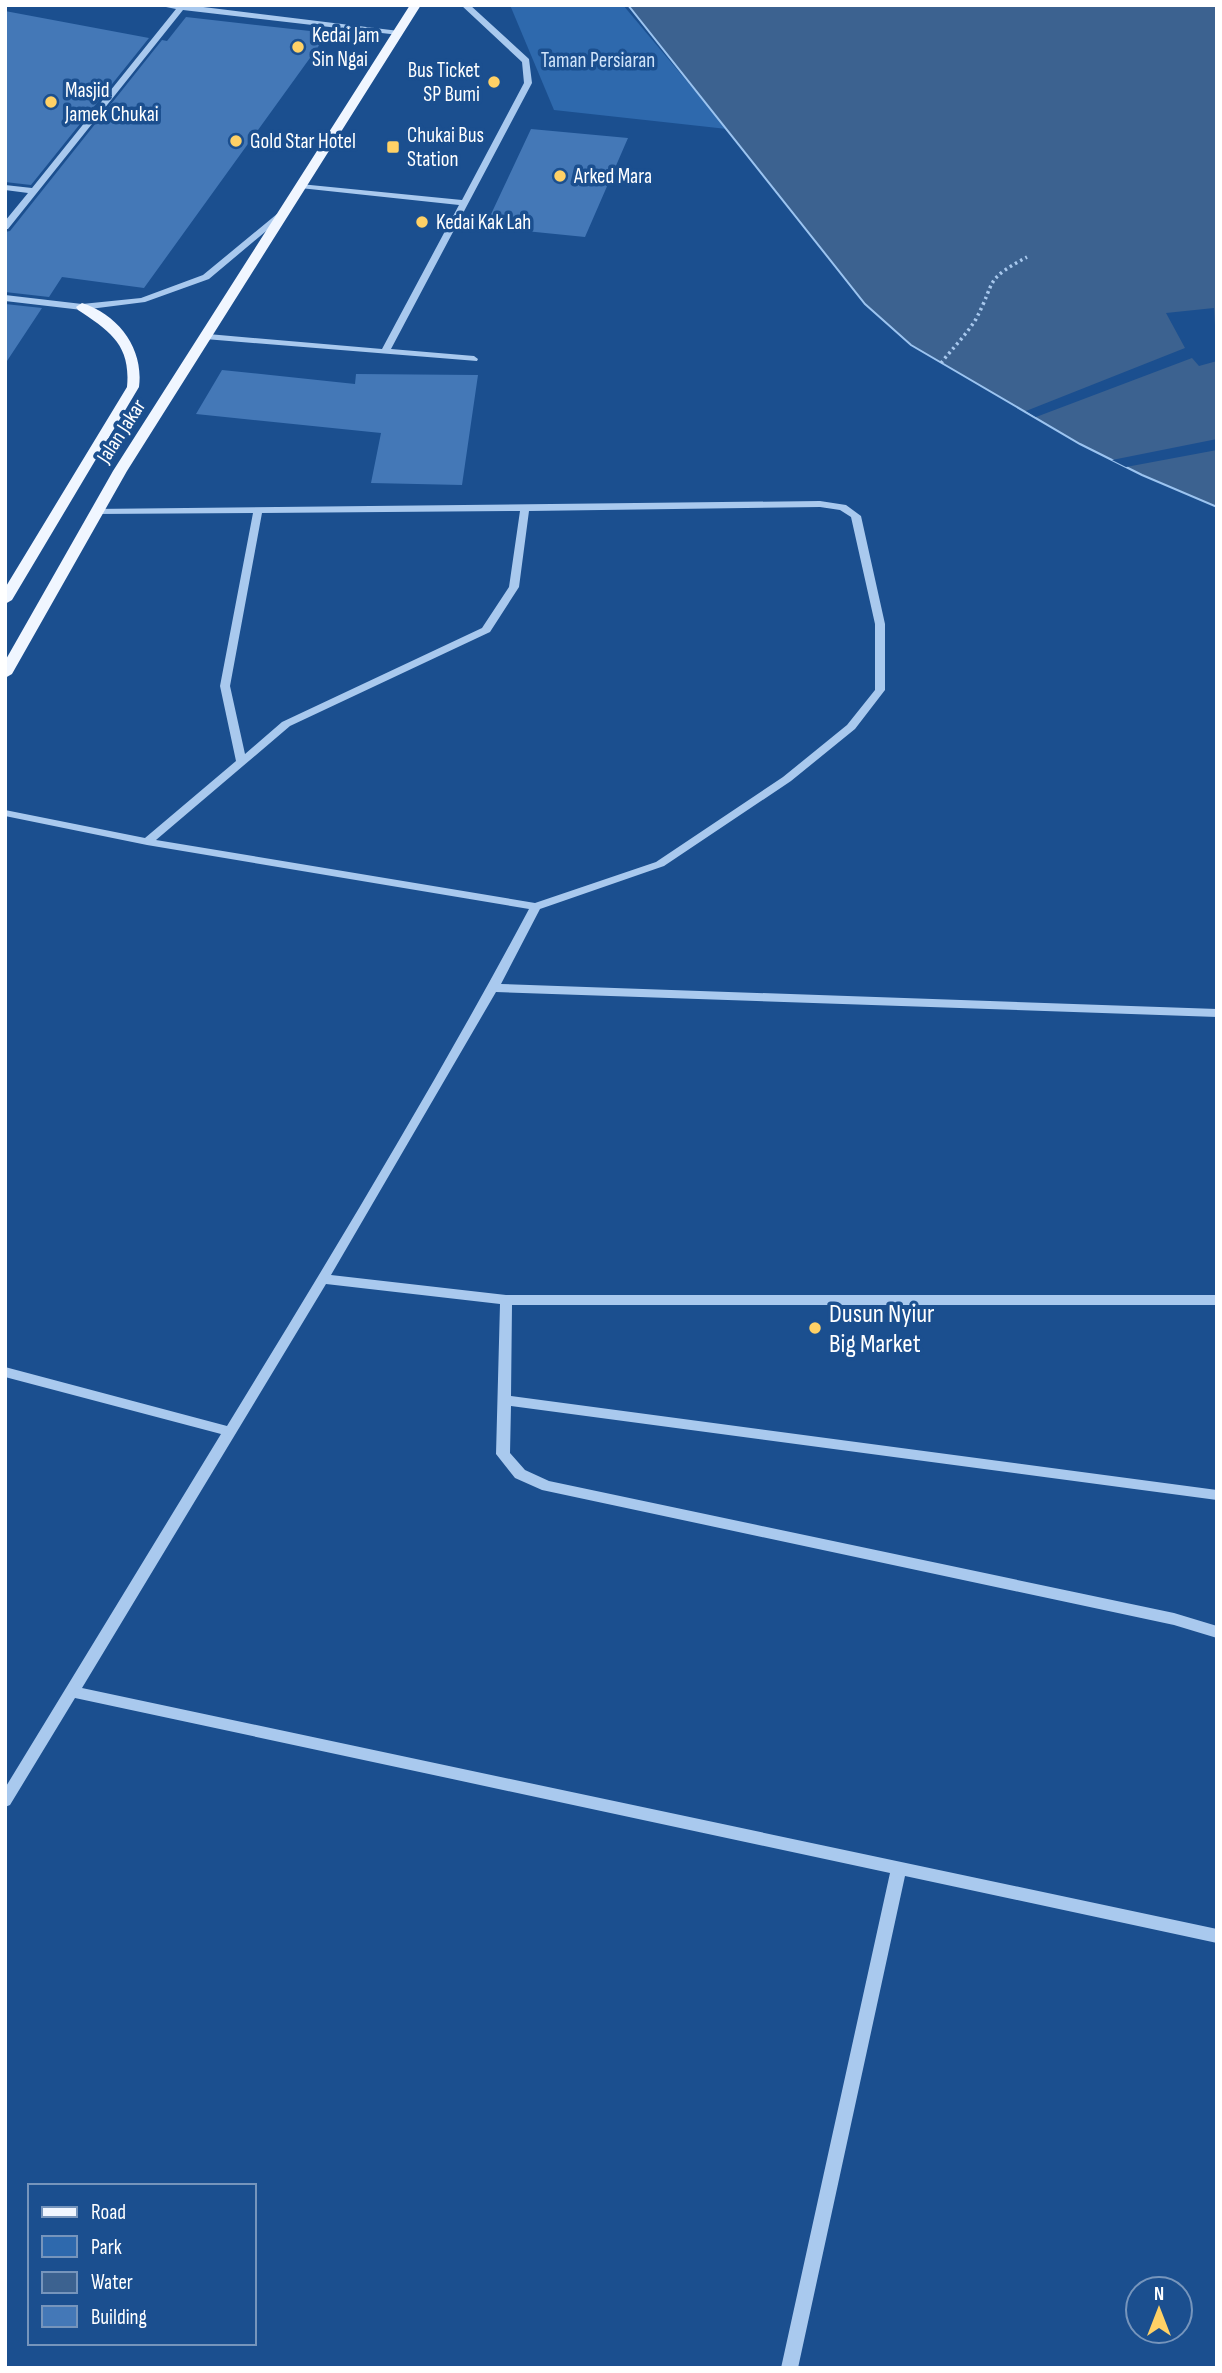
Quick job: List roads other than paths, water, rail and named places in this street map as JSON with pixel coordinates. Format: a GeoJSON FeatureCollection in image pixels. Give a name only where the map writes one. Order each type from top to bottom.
{"type":"FeatureCollection","features":[{"type":"Feature","properties":{"kind":"main road","name":"Jalan Jakar"},"geometry":{"type":"LineString","coordinates":[[5,674],[96,511],[208,337],[280,216],[416,5]]}},
{"type":"Feature","properties":{"kind":"main road","name":"Jalan Jakar"},"geometry":{"type":"LineString","coordinates":[[5,600],[133,387],[136,374],[132,350],[104,322],[82,307]]}},
{"type":"Feature","properties":{"kind":"street"},"geometry":{"type":"LineString","coordinates":[[160,5],[399,33]]}},
{"type":"Feature","properties":{"kind":"street"},"geometry":{"type":"LineString","coordinates":[[385,352],[528,83],[526,61],[465,5]]}},
{"type":"Feature","properties":{"kind":"street"},"geometry":{"type":"LineString","coordinates":[[5,227],[182,7]]}},
{"type":"Feature","properties":{"kind":"street"},"geometry":{"type":"LineString","coordinates":[[300,186],[464,203]]}},
{"type":"Feature","properties":{"kind":"street"},"geometry":{"type":"LineString","coordinates":[[5,187],[35,191]]}},
{"type":"Feature","properties":{"kind":"street"},"geometry":{"type":"LineString","coordinates":[[5,298],[82,307],[142,300],[205,277],[280,216]]}},
{"type":"Feature","properties":{"kind":"street"},"geometry":{"type":"LineString","coordinates":[[208,337],[474,359]]}},
{"type":"Feature","properties":{"kind":"street"},"geometry":{"type":"LineString","coordinates":[[5,813],[147,842],[536,907],[660,864],[787,779],[830,745],[851,727],[880,690],[880,624],[856,516],[843,507],[820,504],[96,511]]}},
{"type":"Feature","properties":{"kind":"street"},"geometry":{"type":"LineString","coordinates":[[147,842],[286,724],[486,630],[514,587],[525,508]]}},
{"type":"Feature","properties":{"kind":"street"},"geometry":{"type":"LineString","coordinates":[[241,762],[225,686],[258,509]]}},
{"type":"Feature","properties":{"kind":"street"},"geometry":{"type":"LineString","coordinates":[[5,1801],[74,1692],[323,1279],[493,988],[536,907]]}},
{"type":"Feature","properties":{"kind":"street"},"geometry":{"type":"LineString","coordinates":[[493,988],[1217,1013]]}},
{"type":"Feature","properties":{"kind":"street"},"geometry":{"type":"LineString","coordinates":[[323,1279],[506,1300],[1217,1300]]}},
{"type":"Feature","properties":{"kind":"street"},"geometry":{"type":"LineString","coordinates":[[506,1300],[503,1454],[520,1474],[547,1486],[1160,1616],[1217,1632]]}},
{"type":"Feature","properties":{"kind":"street"},"geometry":{"type":"LineString","coordinates":[[5,1373],[231,1432]]}},
{"type":"Feature","properties":{"kind":"street"},"geometry":{"type":"LineString","coordinates":[[503,1400],[1217,1496]]}},
{"type":"Feature","properties":{"kind":"street"},"geometry":{"type":"LineString","coordinates":[[74,1692],[1217,1936]]}},
{"type":"Feature","properties":{"kind":"street"},"geometry":{"type":"LineString","coordinates":[[789,2368],[900,1868]]}},
{"type":"Feature","properties":{"kind":"water"},"geometry":{"type":"Polygon","coordinates":[[[628,5],[1217,5],[1217,507],[1142,475],[1080,444],[911,345],[865,304],[628,5]]]}},
{"type":"Feature","properties":{"kind":"place","name":"Kedai Jam Sin Ngai"},"geometry":{"type":"Point","coordinates":[298,47]}},
{"type":"Feature","properties":{"kind":"place","name":"Bus Ticket SP Bumi"},"geometry":{"type":"Point","coordinates":[494,82]}},
{"type":"Feature","properties":{"kind":"place","name":"Masjid Jamek Chukai"},"geometry":{"type":"Point","coordinates":[51,102]}},
{"type":"Feature","properties":{"kind":"place","name":"Gold Star Hotel"},"geometry":{"type":"Point","coordinates":[236,141]}},
{"type":"Feature","properties":{"kind":"place","name":"Chukai Bus Station"},"geometry":{"type":"Point","coordinates":[393,147]}},
{"type":"Feature","properties":{"kind":"place","name":"Arked Mara"},"geometry":{"type":"Point","coordinates":[560,176]}},
{"type":"Feature","properties":{"kind":"place","name":"Kedai Kak Lah"},"geometry":{"type":"Point","coordinates":[422,222]}},
{"type":"Feature","properties":{"kind":"place","name":"Dusun Nyiur Big Market"},"geometry":{"type":"Point","coordinates":[815,1328]}},
{"type":"Feature","properties":{"kind":"park label","name":"Taman Persiaran"},"geometry":{"type":"Point","coordinates":[598,60]}}]}
